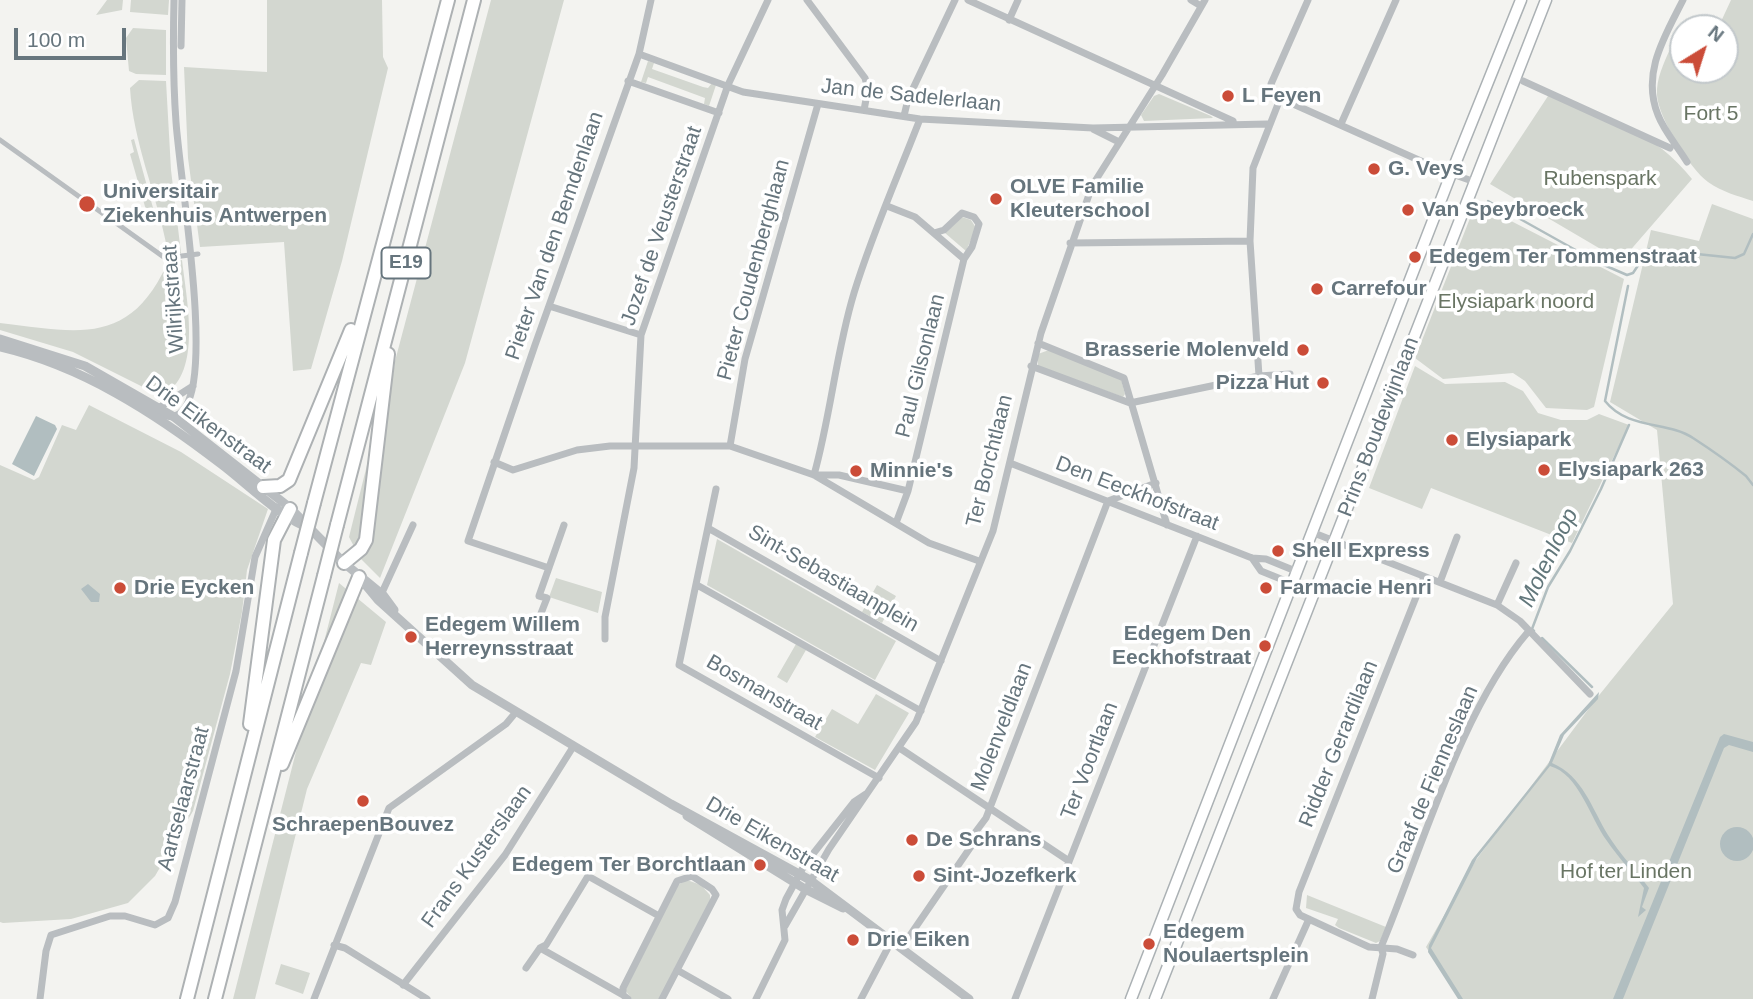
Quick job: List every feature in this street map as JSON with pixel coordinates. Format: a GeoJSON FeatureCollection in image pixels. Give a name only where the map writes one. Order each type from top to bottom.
{"type":"FeatureCollection","features":[{"type":"Feature","properties":{"kind":"highway","name":"E19"},"geometry":{"type":"LineString","coordinates":[[187,999],[367,295],[448,0]]}},
{"type":"Feature","properties":{"kind":"highway","name":"E19"},"geometry":{"type":"LineString","coordinates":[[215,999],[474,0]]}},
{"type":"Feature","properties":{"kind":"highway"},"geometry":{"type":"LineString","coordinates":[[263,487],[280,486],[289,480],[367,295]]}},
{"type":"Feature","properties":{"kind":"highway"},"geometry":{"type":"LineString","coordinates":[[344,564],[361,549],[366,540],[387,378],[389,332]]}},
{"type":"Feature","properties":{"kind":"highway"},"geometry":{"type":"LineString","coordinates":[[242,780],[274,540],[284,510]]}},
{"type":"Feature","properties":{"kind":"highway"},"geometry":{"type":"LineString","coordinates":[[268,796],[359,577]]}},
{"type":"Feature","properties":{"kind":"main road","name":"Prins Boudewijnlaan"},"geometry":{"type":"LineString","coordinates":[[1131,999],[1291,583],[1314,533],[1451,174],[1521,0]]}},
{"type":"Feature","properties":{"kind":"main road","name":"Prins Boudewijnlaan"},"geometry":{"type":"LineString","coordinates":[[1155,999],[1546,0]]}},
{"type":"Feature","properties":{"kind":"street","name":"Wilrijkstraat"},"geometry":{"type":"LineString","coordinates":[[174,0],[181,46]]}},
{"type":"Feature","properties":{"kind":"street","name":"Wilrijkstraat"},"geometry":{"type":"LineString","coordinates":[[182,0],[177,26],[176,122],[190,255],[197,361],[187,406],[187,423],[193,431]]}},
{"type":"Feature","properties":{"kind":"street","name":"Pieter Van den Bemdenlaan"},"geometry":{"type":"LineString","coordinates":[[548,568],[468,541],[639,54],[651,0]]}},
{"type":"Feature","properties":{"kind":"street","name":"Jozef de Veusterstraat"},"geometry":{"type":"LineString","coordinates":[[605,639],[606,617],[635,468],[641,335],[728,85],[768,0]]}},
{"type":"Feature","properties":{"kind":"street"},"geometry":{"type":"LineString","coordinates":[[807,0],[865,78],[867,89],[864,110]]}},
{"type":"Feature","properties":{"kind":"street"},"geometry":{"type":"LineString","coordinates":[[904,116],[908,99],[954,0]]}},
{"type":"Feature","properties":{"kind":"street"},"geometry":{"type":"LineString","coordinates":[[968,0],[1237,123]]}},
{"type":"Feature","properties":{"kind":"street"},"geometry":{"type":"LineString","coordinates":[[1009,20],[1018,0]]}},
{"type":"Feature","properties":{"kind":"street"},"geometry":{"type":"LineString","coordinates":[[1191,0],[1203,3]]}},
{"type":"Feature","properties":{"kind":"street"},"geometry":{"type":"LineString","coordinates":[[1308,0],[1271,84],[1273,94],[1451,174],[1475,182]]}},
{"type":"Feature","properties":{"kind":"street"},"geometry":{"type":"LineString","coordinates":[[1341,124],[1396,0]]}},
{"type":"Feature","properties":{"kind":"street"},"geometry":{"type":"LineString","coordinates":[[1683,0],[1654,59],[1652,75],[1658,117],[1687,162]]}},
{"type":"Feature","properties":{"kind":"street","name":"Ter Borchtlaan"},"geometry":{"type":"LineString","coordinates":[[785,926],[810,880],[866,794],[901,749],[920,710],[993,531],[1031,366],[1070,243],[1092,186],[1203,3]]}},
{"type":"Feature","properties":{"kind":"street","name":"Jan de Sadelerlaan"},"geometry":{"type":"LineString","coordinates":[[639,54],[743,92],[920,118],[1093,128],[1267,124]]}},
{"type":"Feature","properties":{"kind":"street"},"geometry":{"type":"LineString","coordinates":[[628,81],[719,113]]}},
{"type":"Feature","properties":{"kind":"street"},"geometry":{"type":"LineString","coordinates":[[1522,81],[1670,148]]}},
{"type":"Feature","properties":{"kind":"street"},"geometry":{"type":"LineString","coordinates":[[1259,376],[1250,240],[1252,168],[1267,124],[1280,99]]}},
{"type":"Feature","properties":{"kind":"street","name":"Pieter Coudenberghlaan"},"geometry":{"type":"LineString","coordinates":[[730,446],[745,359],[818,104]]}},
{"type":"Feature","properties":{"kind":"street"},"geometry":{"type":"LineString","coordinates":[[814,475],[830,418],[849,312],[920,118]]}},
{"type":"Feature","properties":{"kind":"street","name":"Jan de Sadelerlaan"},"geometry":{"type":"LineString","coordinates":[[1093,128],[1119,142]]}},
{"type":"Feature","properties":{"kind":"street"},"geometry":{"type":"LineString","coordinates":[[0,140],[165,258],[198,254]]}},
{"type":"Feature","properties":{"kind":"street"},"geometry":{"type":"LineString","coordinates":[[887,206],[915,218],[964,259]]}},
{"type":"Feature","properties":{"kind":"street","name":"Paul Gilsonlaan"},"geometry":{"type":"LineString","coordinates":[[897,523],[908,491],[964,259],[972,247],[979,224],[977,220],[962,213],[944,230],[934,233]]}},
{"type":"Feature","properties":{"kind":"street"},"geometry":{"type":"LineString","coordinates":[[1070,243],[1250,240]]}},
{"type":"Feature","properties":{"kind":"street"},"geometry":{"type":"LineString","coordinates":[[549,306],[631,335],[641,335]]}},
{"type":"Feature","properties":{"kind":"street"},"geometry":{"type":"LineString","coordinates":[[1038,343],[1122,375],[1167,525]]}},
{"type":"Feature","properties":{"kind":"street","name":"Drie Eikenstraat"},"geometry":{"type":"LineString","coordinates":[[3,344],[85,366],[160,407],[263,487],[284,510]]}},
{"type":"Feature","properties":{"kind":"street","name":"Drie Eikenstraat"},"geometry":{"type":"LineString","coordinates":[[3,344],[75,372],[128,401],[197,446],[307,527],[472,684],[671,804],[799,873],[969,999]]}},
{"type":"Feature","properties":{"kind":"street"},"geometry":{"type":"LineString","coordinates":[[1031,366],[1130,403],[1259,376],[1290,374]]}},
{"type":"Feature","properties":{"kind":"street"},"geometry":{"type":"LineString","coordinates":[[160,407],[192,386]]}},
{"type":"Feature","properties":{"kind":"street"},"geometry":{"type":"LineString","coordinates":[[128,401],[139,403],[165,417],[174,417],[187,406]]}},
{"type":"Feature","properties":{"kind":"street"},"geometry":{"type":"LineString","coordinates":[[494,462],[513,470],[577,450],[636,444],[730,446],[814,475],[929,543],[979,561]]}},
{"type":"Feature","properties":{"kind":"street","name":"Den Eeckhofstraat"},"geometry":{"type":"LineString","coordinates":[[1010,463],[1252,558],[1266,559],[1298,572]]}},
{"type":"Feature","properties":{"kind":"street"},"geometry":{"type":"LineString","coordinates":[[814,475],[839,475],[908,491]]}},
{"type":"Feature","properties":{"kind":"street"},"geometry":{"type":"LineString","coordinates":[[1108,501],[1156,483]]}},
{"type":"Feature","properties":{"kind":"street","name":"Bosmanstraat"},"geometry":{"type":"LineString","coordinates":[[716,489],[679,665],[879,778]]}},
{"type":"Feature","properties":{"kind":"street","name":"Molenveldlaan"},"geometry":{"type":"LineString","coordinates":[[902,947],[972,845],[968,842],[990,809],[1108,501]]}},
{"type":"Feature","properties":{"kind":"street","name":"Aartselaarstraat"},"geometry":{"type":"LineString","coordinates":[[40,999],[46,951],[51,935],[110,916],[125,916],[155,925],[168,918],[175,902],[236,671],[255,557],[284,510]]}},
{"type":"Feature","properties":{"kind":"street"},"geometry":{"type":"LineString","coordinates":[[380,598],[413,525]]}},
{"type":"Feature","properties":{"kind":"street"},"geometry":{"type":"LineString","coordinates":[[538,621],[547,598],[539,596],[564,525]]}},
{"type":"Feature","properties":{"kind":"street","name":"Sint-Sebastiaanplein"},"geometry":{"type":"LineString","coordinates":[[708,528],[941,661]]}},
{"type":"Feature","properties":{"kind":"street","name":"Prins Boudewijnlaan"},"geometry":{"type":"LineString","coordinates":[[1314,533],[1335,540]]}},
{"type":"Feature","properties":{"kind":"street","name":"Ter Voortlaan"},"geometry":{"type":"LineString","coordinates":[[1015,999],[1197,536]]}},
{"type":"Feature","properties":{"kind":"street"},"geometry":{"type":"LineString","coordinates":[[1440,582],[1457,537]]}},
{"type":"Feature","properties":{"kind":"street"},"geometry":{"type":"LineString","coordinates":[[1335,540],[1497,605],[1520,621],[1590,694]]}},
{"type":"Feature","properties":{"kind":"street","name":"Den Eeckhofstraat"},"geometry":{"type":"LineString","coordinates":[[1252,558],[1261,571],[1291,583]]}},
{"type":"Feature","properties":{"kind":"street"},"geometry":{"type":"LineString","coordinates":[[1497,605],[1516,563]]}},
{"type":"Feature","properties":{"kind":"street","name":"Ridder Gerardilaan"},"geometry":{"type":"LineString","coordinates":[[1309,919],[1300,915],[1296,909],[1299,891],[1424,577]]}},
{"type":"Feature","properties":{"kind":"street"},"geometry":{"type":"LineString","coordinates":[[1291,583],[1313,592]]}},
{"type":"Feature","properties":{"kind":"street"},"geometry":{"type":"LineString","coordinates":[[697,585],[920,710]]}},
{"type":"Feature","properties":{"kind":"street","name":"Graaf de Fienneslaan"},"geometry":{"type":"LineString","coordinates":[[1372,999],[1383,954],[1381,947],[1458,754],[1498,676],[1528,632]]}},
{"type":"Feature","properties":{"kind":"street"},"geometry":{"type":"LineString","coordinates":[[314,999],[390,808],[506,724],[516,712]]}},
{"type":"Feature","properties":{"kind":"street","name":"Frans Kusterslaan"},"geometry":{"type":"LineString","coordinates":[[403,985],[505,855],[543,799],[573,747]]}},
{"type":"Feature","properties":{"kind":"street"},"geometry":{"type":"LineString","coordinates":[[901,749],[1069,862]]}},
{"type":"Feature","properties":{"kind":"street","name":"Ter Borchtlaan"},"geometry":{"type":"LineString","coordinates":[[785,926],[782,910],[799,873],[853,802],[866,794]]}},
{"type":"Feature","properties":{"kind":"street","name":"Drie Eikenstraat"},"geometry":{"type":"LineString","coordinates":[[671,804],[700,826],[805,890],[852,911]]}},
{"type":"Feature","properties":{"kind":"street"},"geometry":{"type":"LineString","coordinates":[[526,968],[540,948],[546,945],[588,876],[659,916]]}},
{"type":"Feature","properties":{"kind":"street"},"geometry":{"type":"LineString","coordinates":[[625,997],[623,988],[659,916],[683,877],[692,876],[716,895],[662,999]]}},
{"type":"Feature","properties":{"kind":"street"},"geometry":{"type":"LineString","coordinates":[[1273,999],[1309,919],[1368,947],[1381,947],[1413,955]]}},
{"type":"Feature","properties":{"kind":"street"},"geometry":{"type":"LineString","coordinates":[[756,999],[783,948],[785,926]]}},
{"type":"Feature","properties":{"kind":"street"},"geometry":{"type":"LineString","coordinates":[[861,999],[892,940]]}},
{"type":"Feature","properties":{"kind":"street"},"geometry":{"type":"LineString","coordinates":[[334,945],[345,948],[427,999]]}},
{"type":"Feature","properties":{"kind":"street"},"geometry":{"type":"LineString","coordinates":[[540,948],[625,997]]}},
{"type":"Feature","properties":{"kind":"street"},"geometry":{"type":"LineString","coordinates":[[677,970],[728,999]]}},
{"type":"Feature","properties":{"kind":"green space"},"geometry":{"type":"Polygon","coordinates":[[[107,0],[123,0],[122,10],[96,15],[107,0]]]}},
{"type":"Feature","properties":{"kind":"green space"},"geometry":{"type":"Polygon","coordinates":[[[131,0],[169,0],[168,15],[130,12],[131,0]]]}},
{"type":"Feature","properties":{"kind":"green space"},"geometry":{"type":"Polygon","coordinates":[[[267,0],[382,0],[383,57],[388,68],[342,261],[311,369],[293,371],[284,242],[200,247],[188,158],[184,67],[267,72],[267,0]]]}},
{"type":"Feature","properties":{"kind":"green space"},"geometry":{"type":"Polygon","coordinates":[[[491,0],[564,0],[465,363],[380,578],[360,558],[349,537],[372,445],[389,403],[395,361],[491,0]]]}},
{"type":"Feature","properties":{"kind":"green space","name":"Fort 5"},"geometry":{"type":"Polygon","coordinates":[[[1731,0],[1753,0],[1753,201],[1719,188],[1701,175],[1684,155],[1669,129],[1657,95],[1659,77],[1669,51],[1669,84],[1739,84],[1739,14],[1724,14],[1731,0]]]}},
{"type":"Feature","properties":{"kind":"green space"},"geometry":{"type":"Polygon","coordinates":[[[133,28],[166,30],[166,75],[136,74],[129,71],[126,38],[133,28]]]}},
{"type":"Feature","properties":{"kind":"green space"},"geometry":{"type":"Polygon","coordinates":[[[648,61],[654,63],[652,69],[703,87],[708,88],[712,83],[716,85],[709,106],[704,104],[705,98],[648,77],[646,83],[641,82],[648,61]]]}},
{"type":"Feature","properties":{"kind":"green space"},"geometry":{"type":"Polygon","coordinates":[[[139,80],[166,81],[171,170],[181,253],[175,254],[167,248],[140,148],[130,88],[139,80]]]}},
{"type":"Feature","properties":{"kind":"green space","name":"Rubenspark"},"geometry":{"type":"Polygon","coordinates":[[[1550,93],[1609,117],[1645,137],[1678,163],[1692,179],[1621,261],[1490,184],[1550,93]]]}},
{"type":"Feature","properties":{"kind":"green space"},"geometry":{"type":"Polygon","coordinates":[[[1159,94],[1213,118],[1144,121],[1141,115],[1154,96],[1159,94]]]}},
{"type":"Feature","properties":{"kind":"green space"},"geometry":{"type":"Polygon","coordinates":[[[134,139],[155,215],[148,217],[130,154],[134,152],[131,140],[134,139]]]}},
{"type":"Feature","properties":{"kind":"green space","name":"Elysiapark noord"},"geometry":{"type":"Polygon","coordinates":[[[1476,203],[1624,279],[1594,407],[1587,410],[1546,408],[1525,381],[1513,373],[1443,379],[1415,358],[1476,203]]]}},
{"type":"Feature","properties":{"kind":"green space","name":"Hof ter Linden"},"geometry":{"type":"Polygon","coordinates":[[[1712,204],[1753,219],[1753,999],[1460,999],[1426,947],[1476,860],[1596,699],[1673,604],[1657,430],[1610,402],[1651,230],[1699,241],[1712,204]]]}},
{"type":"Feature","properties":{"kind":"green space"},"geometry":{"type":"Polygon","coordinates":[[[962,217],[971,220],[976,228],[966,251],[945,233],[962,217]]]}},
{"type":"Feature","properties":{"kind":"green space"},"geometry":{"type":"Polygon","coordinates":[[[182,260],[188,313],[188,352],[184,369],[176,384],[164,394],[155,393],[73,352],[0,330],[0,323],[77,330],[118,322],[136,310],[152,291],[167,264],[182,260]]]}},
{"type":"Feature","properties":{"kind":"green space"},"geometry":{"type":"Polygon","coordinates":[[[1049,350],[1121,379],[1125,394],[1123,397],[1038,366],[1038,354],[1049,350]]]}},
{"type":"Feature","properties":{"kind":"green space"},"geometry":{"type":"Polygon","coordinates":[[[1415,366],[1445,384],[1505,382],[1523,391],[1538,413],[1561,420],[1587,420],[1599,414],[1629,425],[1572,543],[1431,488],[1422,509],[1369,488],[1415,366]]]}},
{"type":"Feature","properties":{"kind":"green space","name":"Drie Eycken"},"geometry":{"type":"Polygon","coordinates":[[[89,405],[181,452],[268,509],[247,570],[230,674],[193,811],[155,876],[128,903],[71,919],[3,923],[0,922],[0,465],[34,480],[39,477],[62,425],[76,430],[89,405]]]}},
{"type":"Feature","properties":{"kind":"green space"},"geometry":{"type":"Polygon","coordinates":[[[717,539],[896,641],[875,680],[707,585],[717,539]]]}},
{"type":"Feature","properties":{"kind":"green space"},"geometry":{"type":"Polygon","coordinates":[[[556,578],[602,592],[598,613],[549,597],[556,578]]]}},
{"type":"Feature","properties":{"kind":"green space"},"geometry":{"type":"Polygon","coordinates":[[[339,583],[386,622],[371,665],[361,663],[307,789],[255,999],[233,999],[339,583]]]}},
{"type":"Feature","properties":{"kind":"green space"},"geometry":{"type":"Polygon","coordinates":[[[877,585],[896,596],[882,623],[862,612],[877,585]]]}},
{"type":"Feature","properties":{"kind":"green space"},"geometry":{"type":"Polygon","coordinates":[[[796,644],[806,650],[787,683],[777,677],[796,644]]]}},
{"type":"Feature","properties":{"kind":"green space"},"geometry":{"type":"Polygon","coordinates":[[[876,694],[909,713],[875,770],[815,737],[832,709],[858,724],[876,694]]]}},
{"type":"Feature","properties":{"kind":"green space"},"geometry":{"type":"Polygon","coordinates":[[[687,880],[701,885],[710,895],[710,902],[659,999],[632,999],[625,990],[678,885],[687,880]]]}},
{"type":"Feature","properties":{"kind":"green space"},"geometry":{"type":"Polygon","coordinates":[[[1307,895],[1386,927],[1380,941],[1376,943],[1339,928],[1335,925],[1338,919],[1306,908],[1307,895]]]}},
{"type":"Feature","properties":{"kind":"green space"},"geometry":{"type":"Polygon","coordinates":[[[281,964],[310,973],[303,994],[275,984],[281,964]]]}},
{"type":"Feature","properties":{"kind":"shaded area"},"geometry":{"type":"Polygon","coordinates":[[[36,416],[55,425],[57,429],[34,476],[12,464],[36,416]]]}},
{"type":"Feature","properties":{"kind":"shaded area"},"geometry":{"type":"Polygon","coordinates":[[[88,584],[100,594],[99,602],[91,602],[81,589],[88,584]]]}},
{"type":"Feature","properties":{"kind":"shaded area"},"geometry":{"type":"Polygon","coordinates":[[[1599,692],[1598,699],[1564,735],[1552,763],[1572,776],[1586,794],[1613,842],[1649,888],[1642,907],[1646,910],[1638,917],[1644,888],[1607,841],[1576,787],[1569,778],[1550,766],[1477,858],[1431,948],[1463,999],[1458,999],[1428,952],[1429,945],[1472,860],[1548,765],[1560,735],[1599,692]]]}},
{"type":"Feature","properties":{"kind":"shaded area"},"geometry":{"type":"Polygon","coordinates":[[[1724,734],[1753,742],[1753,752],[1729,745],[1724,748],[1623,999],[1613,999],[1720,737],[1724,734]]]}},
{"type":"Feature","properties":{"kind":"shaded area"},"geometry":{"type":"Polygon","coordinates":[[[1737,827],[1749,832],[1754,844],[1749,856],[1737,861],[1725,856],[1720,844],[1725,832],[1737,827]]]}},
{"type":"Feature","properties":{"kind":"waterway"},"geometry":{"type":"LineString","coordinates":[[1488,201],[1597,262],[1627,275],[1633,273],[1649,249],[1735,258],[1744,254],[1753,234]]}},
{"type":"Feature","properties":{"kind":"waterway","name":"Molenloop"},"geometry":{"type":"LineString","coordinates":[[1628,286],[1605,401],[1625,417],[1672,429],[1693,438],[1740,471],[1753,485]]}},
{"type":"Feature","properties":{"kind":"waterway","name":"Molenloop"},"geometry":{"type":"LineString","coordinates":[[1534,631],[1532,629],[1548,587],[1570,551],[1629,425]]}},
{"type":"Feature","properties":{"kind":"waterway","name":"Molenloop"},"geometry":{"type":"LineString","coordinates":[[1542,638],[1592,687]]}},
{"type":"Feature","properties":{"kind":"place","name":"L Feyen"},"geometry":{"type":"Point","coordinates":[1228,96]}},
{"type":"Feature","properties":{"kind":"place","name":"G. Veys"},"geometry":{"type":"Point","coordinates":[1374,169]}},
{"type":"Feature","properties":{"kind":"place","name":"OLVE Familie Kleuterschool"},"geometry":{"type":"Point","coordinates":[996,199]}},
{"type":"Feature","properties":{"kind":"place","name":"Universitair Ziekenhuis Antwerpen"},"geometry":{"type":"Point","coordinates":[87,204]}},
{"type":"Feature","properties":{"kind":"place","name":"Van Speybroeck"},"geometry":{"type":"Point","coordinates":[1408,210]}},
{"type":"Feature","properties":{"kind":"place","name":"Edegem Ter Tommenstraat"},"geometry":{"type":"Point","coordinates":[1415,257]}},
{"type":"Feature","properties":{"kind":"place","name":"Carrefour"},"geometry":{"type":"Point","coordinates":[1317,289]}},
{"type":"Feature","properties":{"kind":"place","name":"Brasserie Molenveld"},"geometry":{"type":"Point","coordinates":[1303,350]}},
{"type":"Feature","properties":{"kind":"place","name":"Pizza Hut"},"geometry":{"type":"Point","coordinates":[1323,383]}},
{"type":"Feature","properties":{"kind":"place","name":"Elysiapark"},"geometry":{"type":"Point","coordinates":[1452,440]}},
{"type":"Feature","properties":{"kind":"place","name":"Elysiapark 263"},"geometry":{"type":"Point","coordinates":[1544,470]}},
{"type":"Feature","properties":{"kind":"place","name":"Minnie's"},"geometry":{"type":"Point","coordinates":[856,471]}},
{"type":"Feature","properties":{"kind":"place","name":"Shell Express"},"geometry":{"type":"Point","coordinates":[1278,551]}},
{"type":"Feature","properties":{"kind":"place","name":"Drie Eycken"},"geometry":{"type":"Point","coordinates":[120,588]}},
{"type":"Feature","properties":{"kind":"place","name":"Farmacie Henri"},"geometry":{"type":"Point","coordinates":[1266,588]}},
{"type":"Feature","properties":{"kind":"place","name":"Edegem Willem Herreynsstraat"},"geometry":{"type":"Point","coordinates":[411,637]}},
{"type":"Feature","properties":{"kind":"place","name":"Edegem Den Eeckhofstraat"},"geometry":{"type":"Point","coordinates":[1265,646]}},
{"type":"Feature","properties":{"kind":"place","name":"SchraepenBouvez"},"geometry":{"type":"Point","coordinates":[363,801]}},
{"type":"Feature","properties":{"kind":"place","name":"De Schrans"},"geometry":{"type":"Point","coordinates":[912,840]}},
{"type":"Feature","properties":{"kind":"place","name":"Edegem Ter Borchtlaan"},"geometry":{"type":"Point","coordinates":[760,865]}},
{"type":"Feature","properties":{"kind":"place","name":"Sint-Jozefkerk"},"geometry":{"type":"Point","coordinates":[919,876]}},
{"type":"Feature","properties":{"kind":"place","name":"Drie Eiken"},"geometry":{"type":"Point","coordinates":[853,940]}},
{"type":"Feature","properties":{"kind":"place","name":"Edegem Noulaertsplein"},"geometry":{"type":"Point","coordinates":[1149,944]}}]}
